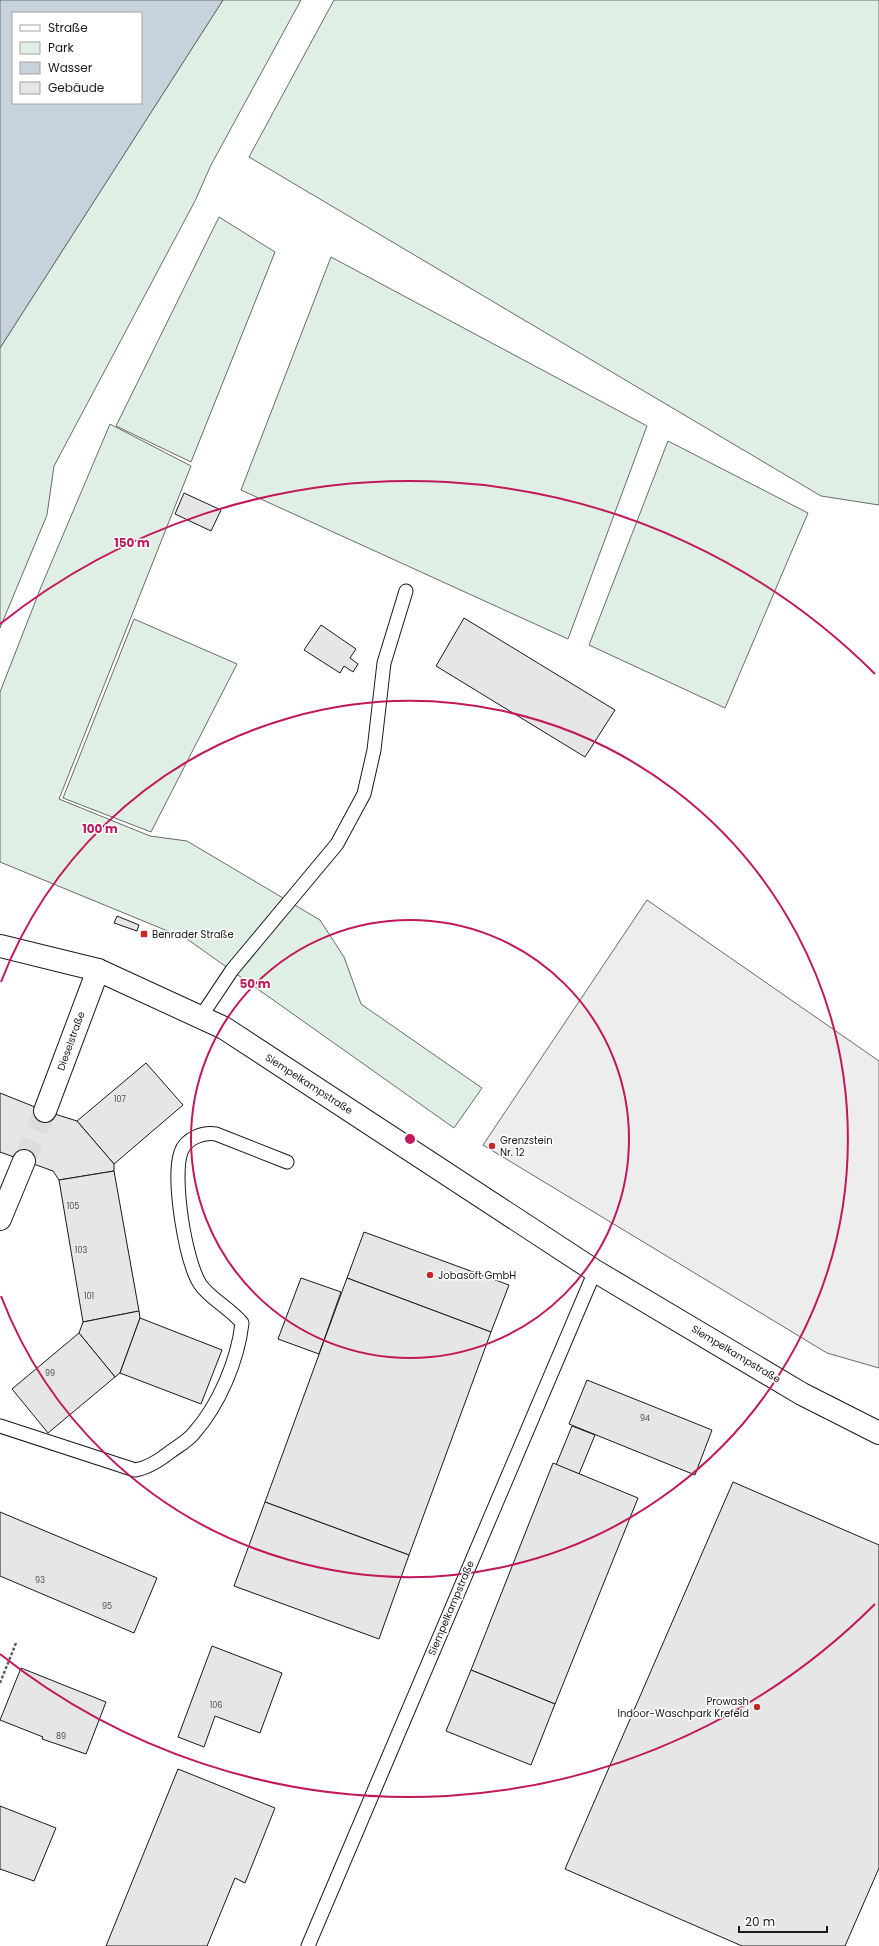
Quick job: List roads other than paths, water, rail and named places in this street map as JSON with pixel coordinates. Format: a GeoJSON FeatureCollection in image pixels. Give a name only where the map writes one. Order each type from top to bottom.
{"type":"FeatureCollection","features":[{"type":"Feature","properties":{"kind":"street","name":"Siempelkampstraße"},"geometry":{"type":"LineString","coordinates":[[0,946],[98,970],[224,1028],[595,1271],[802,1394],[879,1433]]}},
{"type":"Feature","properties":{"kind":"street","name":"Dieselstraße"},"geometry":{"type":"LineString","coordinates":[[45,1111],[98,970]]}},
{"type":"Feature","properties":{"kind":"street"},"geometry":{"type":"LineString","coordinates":[[0,1219],[24,1161]]}},
{"type":"Feature","properties":{"kind":"lane"},"geometry":{"type":"LineString","coordinates":[[200,1018],[232,970],[337,844],[364,794],[374,750],[384,663],[406,592]]}},
{"type":"Feature","properties":{"kind":"lane"},"geometry":{"type":"LineString","coordinates":[[0,1426],[135,1470],[149,1466],[166,1456],[193,1434],[215,1405],[228,1376],[242,1323],[236,1315],[200,1285],[194,1271],[182,1215],[177,1177],[182,1150],[193,1139],[205,1132],[216,1134],[287,1162]]}},
{"type":"Feature","properties":{"kind":"lane","name":"Siempelkampstraße"},"geometry":{"type":"LineString","coordinates":[[308,1946],[595,1271]]}},
{"type":"Feature","properties":{"kind":"water"},"geometry":{"type":"Polygon","coordinates":[[[0,0],[223,0],[0,348],[0,0]]]}},
{"type":"Feature","properties":{"kind":"tunnel"},"geometry":{"type":"LineString","coordinates":[[24,1161],[45,1111]]}},
{"type":"Feature","properties":{"kind":"place","name":"Benrader Straße"},"geometry":{"type":"Point","coordinates":[144,934]}},
{"type":"Feature","properties":{"kind":"place","name":"Grenzstein Nr. 12"},"geometry":{"type":"Point","coordinates":[492,1146]}},
{"type":"Feature","properties":{"kind":"place","name":"Jobasoft GmbH"},"geometry":{"type":"Point","coordinates":[430,1275]}},
{"type":"Feature","properties":{"kind":"place","name":"Prowash Indoor-Waschpark Krefeld"},"geometry":{"type":"Point","coordinates":[757,1707]}}]}
